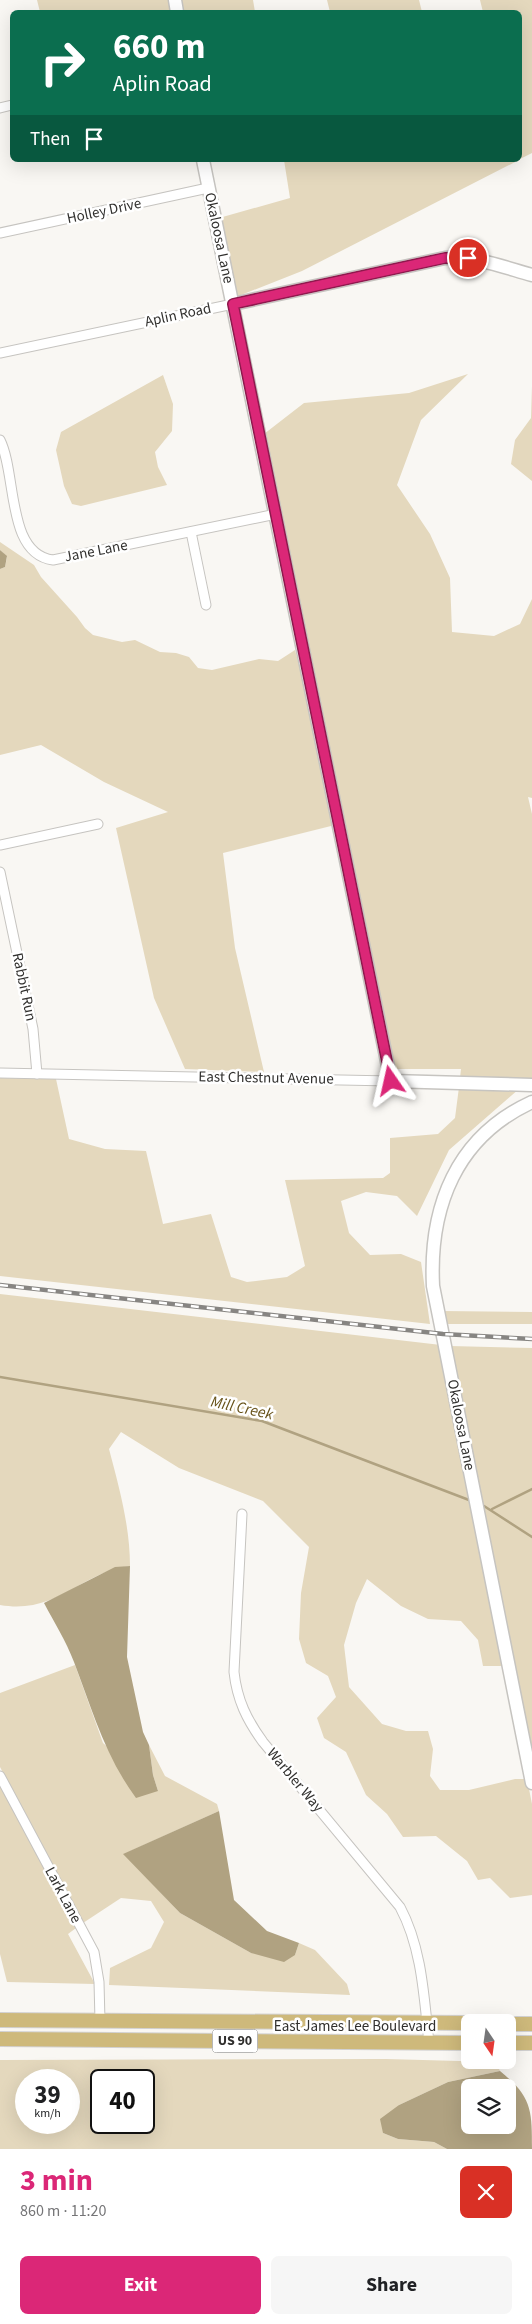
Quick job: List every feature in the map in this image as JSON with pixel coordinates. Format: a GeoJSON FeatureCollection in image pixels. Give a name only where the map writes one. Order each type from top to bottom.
{"type":"FeatureCollection","features":[{"type":"Feature","properties":{"kind":"main road","name":"East James Lee Boulevard"},"geometry":{"type":"LineString","coordinates":[[0,2020],[461,2023]]}},
{"type":"Feature","properties":{"kind":"main road"},"geometry":{"type":"LineString","coordinates":[[516,2024],[532,2024]]}},
{"type":"Feature","properties":{"kind":"main road","name":"East James Lee Boulevard"},"geometry":{"type":"LineString","coordinates":[[0,2039],[461,2043]]}},
{"type":"Feature","properties":{"kind":"main road"},"geometry":{"type":"LineString","coordinates":[[516,2043],[532,2044]]}},
{"type":"Feature","properties":{"kind":"street","name":"Okaloosa Lane"},"geometry":{"type":"LineString","coordinates":[[202,162],[391,1081]]}},
{"type":"Feature","properties":{"kind":"street","name":"Holley Drive"},"geometry":{"type":"LineString","coordinates":[[0,233],[208,188]]}},
{"type":"Feature","properties":{"kind":"street","name":"Aplin Road"},"geometry":{"type":"LineString","coordinates":[[0,353],[445,258],[483,260],[532,276]]}},
{"type":"Feature","properties":{"kind":"street","name":"Jane Lane"},"geometry":{"type":"LineString","coordinates":[[0,440],[22,535],[37,555],[54,560],[276,514]]}},
{"type":"Feature","properties":{"kind":"street"},"geometry":{"type":"LineString","coordinates":[[191,532],[206,605]]}},
{"type":"Feature","properties":{"kind":"street"},"geometry":{"type":"LineString","coordinates":[[0,845],[98,824]]}},
{"type":"Feature","properties":{"kind":"street","name":"Rabbit Run"},"geometry":{"type":"LineString","coordinates":[[0,872],[33,1028],[37,1074]]}},
{"type":"Feature","properties":{"kind":"street","name":"East Chestnut Avenue"},"geometry":{"type":"LineString","coordinates":[[0,1073],[532,1085]]}},
{"type":"Feature","properties":{"kind":"street","name":"Okaloosa Lane"},"geometry":{"type":"LineString","coordinates":[[532,1102],[514,1112],[491,1129],[477,1142],[460,1165],[440,1207],[431,1256],[433,1286],[532,1783]]}},
{"type":"Feature","properties":{"kind":"street","name":"Warbler Way"},"geometry":{"type":"LineString","coordinates":[[242,1514],[234,1672],[236,1690],[244,1714],[263,1742],[400,1907],[410,1927],[420,1965],[429,2043]]}},
{"type":"Feature","properties":{"kind":"street","name":"Lark Lane"},"geometry":{"type":"LineString","coordinates":[[0,1776],[94,1952],[99,1982],[100,2021]]}},
{"type":"Feature","properties":{"kind":"street"},"geometry":{"type":"LineString","coordinates":[[212,2022],[212,2041]]}},
{"type":"Feature","properties":{"kind":"shaded area"},"geometry":{"type":"Polygon","coordinates":[[[37,0],[170,0],[172,10],[40,10],[37,0]]]}},
{"type":"Feature","properties":{"kind":"shaded area"},"geometry":{"type":"Polygon","coordinates":[[[179,0],[253,0],[255,10],[181,10],[179,0]]]}},
{"type":"Feature","properties":{"kind":"shaded area"},"geometry":{"type":"Polygon","coordinates":[[[327,0],[419,0],[422,10],[330,10],[327,0]]]}},
{"type":"Feature","properties":{"kind":"shaded area"},"geometry":{"type":"Polygon","coordinates":[[[480,0],[532,0],[532,153],[522,158],[522,10],[482,10],[480,0]]]}},
{"type":"Feature","properties":{"kind":"shaded area"},"geometry":{"type":"Polygon","coordinates":[[[284,162],[515,162],[302,271],[236,297],[219,218],[290,198],[284,162]]]}},
{"type":"Feature","properties":{"kind":"shaded area"},"geometry":{"type":"Polygon","coordinates":[[[468,374],[421,420],[397,485],[430,534],[450,578],[452,632],[494,636],[520,624],[532,599],[532,798],[528,797],[532,814],[532,1078],[530,1080],[460,1078],[461,1069],[393,1069],[347,845],[336,779],[264,434],[304,403],[409,393],[468,374]]]}},
{"type":"Feature","properties":{"kind":"shaded area"},"geometry":{"type":"Polygon","coordinates":[[[163,375],[173,404],[172,431],[155,452],[158,467],[167,485],[81,506],[72,504],[64,486],[56,450],[61,432],[163,375]]]}},
{"type":"Feature","properties":{"kind":"shaded area"},"geometry":{"type":"Polygon","coordinates":[[[532,386],[532,481],[511,464],[515,440],[531,418],[532,386]]]}},
{"type":"Feature","properties":{"kind":"shaded area"},"geometry":{"type":"Polygon","coordinates":[[[0,542],[34,565],[41,577],[93,635],[122,642],[135,640],[160,652],[176,653],[189,657],[198,668],[212,670],[259,659],[278,661],[295,650],[308,698],[335,825],[223,853],[235,948],[264,1072],[185,1069],[154,998],[116,828],[168,812],[104,782],[41,745],[0,755],[0,569],[5,567],[7,557],[0,550],[0,542]]]}},
{"type":"Feature","properties":{"kind":"shaded area"},"geometry":{"type":"Polygon","coordinates":[[[0,550],[7,556],[5,567],[0,569],[0,550]]]}},
{"type":"Feature","properties":{"kind":"shaded area"},"geometry":{"type":"Polygon","coordinates":[[[0,1078],[56,1079],[69,1139],[105,1149],[146,1151],[163,1224],[211,1214],[231,1277],[247,1282],[287,1277],[305,1266],[285,1180],[383,1178],[390,1173],[390,1138],[438,1134],[455,1118],[459,1087],[519,1089],[449,1150],[417,1216],[397,1196],[366,1192],[341,1201],[349,1233],[370,1255],[401,1254],[421,1262],[430,1324],[0,1276],[0,1078]]]}},
{"type":"Feature","properties":{"kind":"shaded area"},"geometry":{"type":"Polygon","coordinates":[[[0,1294],[441,1345],[505,1666],[483,1666],[478,1640],[461,1621],[428,1619],[401,1606],[367,1579],[356,1603],[344,1645],[349,1687],[382,1724],[406,1731],[428,1731],[433,1749],[430,1776],[440,1790],[469,1790],[515,1779],[527,1779],[532,1804],[532,1895],[510,1898],[490,1878],[478,1880],[467,1861],[436,1836],[403,1837],[387,1814],[366,1795],[346,1752],[324,1738],[317,1718],[336,1697],[328,1676],[306,1663],[299,1639],[301,1593],[309,1547],[263,1501],[179,1468],[121,1432],[109,1449],[126,1521],[130,1566],[98,1576],[38,1604],[20,1606],[0,1605],[0,1294]]]}},
{"type":"Feature","properties":{"kind":"shaded area"},"geometry":{"type":"Polygon","coordinates":[[[442,1311],[532,1312],[532,1324],[445,1324],[442,1311]]]}},
{"type":"Feature","properties":{"kind":"shaded area"},"geometry":{"type":"Polygon","coordinates":[[[450,1346],[532,1348],[532,1762],[450,1346]]]}},
{"type":"Feature","properties":{"kind":"shaded area"},"geometry":{"type":"Polygon","coordinates":[[[130,1566],[127,1657],[143,1732],[149,1745],[153,1775],[158,1791],[136,1798],[116,1766],[93,1715],[71,1654],[44,1603],[115,1567],[130,1566]]]}},
{"type":"Feature","properties":{"kind":"shaded area"},"geometry":{"type":"Polygon","coordinates":[[[75,1665],[103,1743],[158,1791],[153,1775],[149,1745],[165,1776],[217,1804],[219,1811],[124,1854],[180,1913],[251,1953],[295,1955],[299,1943],[315,1950],[347,1984],[350,1995],[109,1985],[110,1968],[151,1948],[164,1922],[151,1901],[121,1898],[83,1923],[0,1767],[0,1693],[75,1665]]]}},
{"type":"Feature","properties":{"kind":"shaded area"},"geometry":{"type":"Polygon","coordinates":[[[0,1785],[76,1928],[68,1934],[95,1984],[7,1982],[0,1954],[0,1785]]]}},
{"type":"Feature","properties":{"kind":"shaded area"},"geometry":{"type":"Polygon","coordinates":[[[219,1811],[234,1900],[267,1931],[299,1943],[295,1955],[284,1962],[251,1953],[180,1913],[123,1854],[219,1811]]]}},
{"type":"Feature","properties":{"kind":"shaded area"},"geometry":{"type":"Polygon","coordinates":[[[386,2059],[461,2061],[461,2069],[499,2069],[500,2071],[448,2082],[399,2105],[383,2133],[398,2139],[434,2142],[447,2149],[0,2149],[0,2060],[386,2059]]]}},
{"type":"Feature","properties":{"kind":"shaded area"},"geometry":{"type":"Polygon","coordinates":[[[500,2071],[510,2079],[462,2079],[500,2071]]]}},
{"type":"Feature","properties":{"kind":"shaded area"},"geometry":{"type":"Polygon","coordinates":[[[461,2079],[461,2134],[516,2134],[516,2086],[528,2105],[532,2124],[532,2149],[447,2149],[434,2142],[398,2139],[383,2133],[380,2119],[399,2105],[448,2082],[461,2079]]]}},
{"type":"Feature","properties":{"kind":"waterway","name":"Mill Creek"},"geometry":{"type":"LineString","coordinates":[[0,1377],[262,1421],[469,1500]]}},
{"type":"Feature","properties":{"kind":"waterway","name":"Mill Creek"},"geometry":{"type":"LineString","coordinates":[[492,1509],[532,1489]]}},
{"type":"Feature","properties":{"kind":"waterway"},"geometry":{"type":"LineString","coordinates":[[484,1506],[532,1537]]}},
{"type":"Feature","properties":{"kind":"railway"},"geometry":{"type":"LineString","coordinates":[[0,1285],[443,1334],[532,1339]]}},
{"type":"Feature","properties":{"kind":"route"},"geometry":{"type":"LineString","coordinates":[[391,1081],[233,304],[445,258],[468,258]]}}]}
